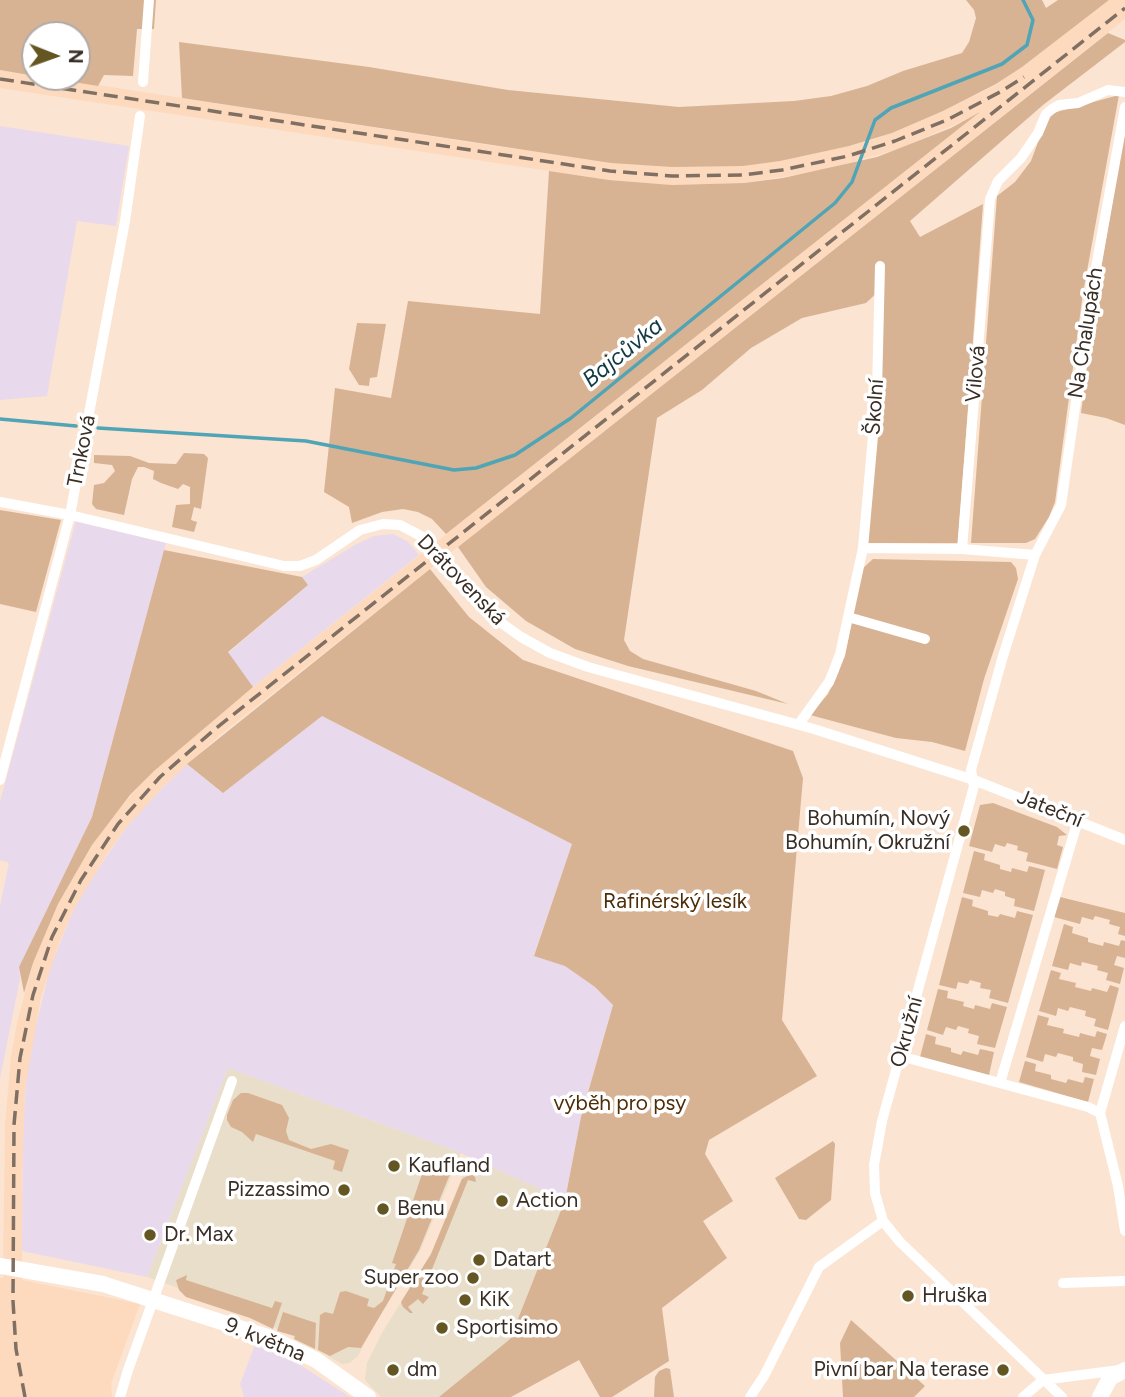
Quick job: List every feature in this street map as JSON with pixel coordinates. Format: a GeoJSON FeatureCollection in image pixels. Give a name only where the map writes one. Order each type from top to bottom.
{"type":"FeatureCollection","features":[{"type":"Feature","properties":{"kind":"street"},"geometry":{"type":"LineString","coordinates":[[143,82],[149,0]]}},
{"type":"Feature","properties":{"kind":"street","name":"Vilová"},"geometry":{"type":"LineString","coordinates":[[962,549],[990,199],[998,181],[1021,158],[1052,108],[1078,103],[1108,90],[1125,92]]}},
{"type":"Feature","properties":{"kind":"street","name":"Na Chalupách"},"geometry":{"type":"LineString","coordinates":[[974,780],[971,770],[1035,555],[1061,505],[1093,284],[1125,107]]}},
{"type":"Feature","properties":{"kind":"street","name":"Trnková"},"geometry":{"type":"LineString","coordinates":[[0,780],[1,767],[70,515],[125,221],[140,116]]}},
{"type":"Feature","properties":{"kind":"street","name":"Školní"},"geometry":{"type":"LineString","coordinates":[[799,724],[829,682],[840,654],[863,548],[877,391],[880,266]]}},
{"type":"Feature","properties":{"kind":"street","name":"Drátovenská"},"geometry":{"type":"LineString","coordinates":[[0,502],[70,515],[284,566],[300,566],[316,560],[360,530],[383,524],[407,527],[427,543],[489,614],[521,637],[550,653],[588,667],[799,724]]}},
{"type":"Feature","properties":{"kind":"street"},"geometry":{"type":"LineString","coordinates":[[863,548],[962,549],[1035,555]]}},
{"type":"Feature","properties":{"kind":"street"},"geometry":{"type":"LineString","coordinates":[[848,617],[925,639]]}},
{"type":"Feature","properties":{"kind":"street"},"geometry":{"type":"LineString","coordinates":[[799,724],[974,780]]}},
{"type":"Feature","properties":{"kind":"street","name":"Jateční"},"geometry":{"type":"LineString","coordinates":[[974,780],[1125,841]]}},
{"type":"Feature","properties":{"kind":"street","name":"Okružní"},"geometry":{"type":"LineString","coordinates":[[974,780],[882,1121],[874,1165],[875,1193],[883,1221],[901,1242],[1062,1397]]}},
{"type":"Feature","properties":{"kind":"street"},"geometry":{"type":"LineString","coordinates":[[1000,1083],[1078,820]]}},
{"type":"Feature","properties":{"kind":"street"},"geometry":{"type":"LineString","coordinates":[[1125,1026],[1100,1113],[1121,1185],[1125,1231]]}},
{"type":"Feature","properties":{"kind":"street"},"geometry":{"type":"LineString","coordinates":[[900,1056],[1088,1107],[1100,1113]]}},
{"type":"Feature","properties":{"kind":"street"},"geometry":{"type":"LineString","coordinates":[[120,1397],[232,1081]]}},
{"type":"Feature","properties":{"kind":"street"},"geometry":{"type":"LineString","coordinates":[[750,1397],[764,1376],[819,1267],[883,1221]]}},
{"type":"Feature","properties":{"kind":"street","name":"9. května"},"geometry":{"type":"LineString","coordinates":[[0,1266],[80,1278],[154,1299],[289,1346],[342,1377],[368,1397]]}},
{"type":"Feature","properties":{"kind":"street"},"geometry":{"type":"LineString","coordinates":[[1063,1283],[1125,1281]]}},
{"type":"Feature","properties":{"kind":"street"},"geometry":{"type":"LineString","coordinates":[[1023,1397],[1043,1380],[1123,1370]]}},
{"type":"Feature","properties":{"kind":"street"},"geometry":{"type":"LineString","coordinates":[[1100,1397],[1107,1382],[1123,1370]]}},
{"type":"Feature","properties":{"kind":"shaded area"},"geometry":{"type":"Polygon","coordinates":[[[1109,0],[1125,0],[1125,19],[220,735],[166,784],[125,829],[73,911],[41,997],[25,1090],[22,1280],[140,1304],[111,1384],[112,1397],[0,1397],[0,1278],[3,1278],[5,1124],[17,1023],[33,963],[58,904],[111,818],[153,771],[209,722],[976,115],[899,149],[819,171],[744,183],[672,185],[609,180],[0,88],[0,70],[21,73],[21,91],[91,91],[91,84],[494,146],[642,165],[872,140],[943,111],[996,85],[1109,0]]]}},
{"type":"Feature","properties":{"kind":"shaded area"},"geometry":{"type":"Polygon","coordinates":[[[0,126],[129,146],[116,226],[77,221],[47,396],[0,400],[0,126]]]}},
{"type":"Feature","properties":{"kind":"shaded area"},"geometry":{"type":"Polygon","coordinates":[[[77,517],[167,539],[92,817],[19,967],[20,979],[0,1078],[0,906],[9,863],[0,860],[0,802],[77,517]]]}},
{"type":"Feature","properties":{"kind":"shaded area"},"geometry":{"type":"Polygon","coordinates":[[[393,534],[407,541],[419,555],[253,687],[228,653],[308,585],[302,577],[374,536],[393,534]]]}},
{"type":"Feature","properties":{"kind":"shaded area"},"geometry":{"type":"Polygon","coordinates":[[[322,716],[572,844],[534,955],[565,966],[595,987],[613,1004],[581,1117],[565,1200],[456,1151],[228,1068],[147,1277],[22,1251],[23,1125],[28,1059],[50,968],[73,911],[88,884],[143,807],[187,764],[223,793],[322,716]]]}},
{"type":"Feature","properties":{"kind":"shaded area"},"geometry":{"type":"Polygon","coordinates":[[[228,1068],[461,1153],[420,1251],[358,1356],[349,1363],[342,1364],[285,1332],[147,1277],[228,1068]]]}},
{"type":"Feature","properties":{"kind":"shaded area"},"geometry":{"type":"Polygon","coordinates":[[[470,1157],[565,1200],[510,1339],[439,1397],[381,1397],[365,1380],[367,1363],[382,1333],[431,1254],[470,1157]]]}},
{"type":"Feature","properties":{"kind":"shaded area"},"geometry":{"type":"Polygon","coordinates":[[[255,1345],[297,1363],[350,1397],[244,1397],[240,1384],[255,1345]]]}},
{"type":"Feature","properties":{"kind":"green space"},"geometry":{"type":"Polygon","coordinates":[[[0,0],[156,0],[154,29],[137,29],[133,76],[104,75],[98,86],[91,85],[91,21],[21,21],[21,74],[0,70],[0,0]]]}},
{"type":"Feature","properties":{"kind":"green space"},"geometry":{"type":"Polygon","coordinates":[[[966,0],[1042,0],[1046,8],[1058,0],[1109,0],[1022,67],[996,84],[943,111],[892,133],[849,146],[743,166],[672,167],[611,163],[182,98],[179,42],[369,67],[508,90],[679,107],[794,101],[831,96],[867,86],[903,71],[962,53],[969,42],[976,18],[974,10],[966,0]]]}},
{"type":"Feature","properties":{"kind":"green space"},"geometry":{"type":"Polygon","coordinates":[[[1108,33],[1125,42],[1043,105],[910,221],[920,237],[983,204],[958,543],[868,543],[883,287],[866,303],[802,318],[751,348],[702,390],[657,418],[624,640],[630,651],[643,659],[756,691],[788,704],[628,666],[575,649],[526,621],[486,587],[458,547],[1108,33]]]}},
{"type":"Feature","properties":{"kind":"green space"},"geometry":{"type":"Polygon","coordinates":[[[1119,95],[1083,293],[1055,502],[1035,539],[1026,543],[971,543],[997,196],[1015,182],[1031,161],[1047,118],[1053,113],[1119,95]]]}},
{"type":"Feature","properties":{"kind":"green space"},"geometry":{"type":"Polygon","coordinates":[[[980,112],[446,534],[432,519],[403,509],[382,512],[352,523],[349,507],[324,492],[335,388],[391,398],[408,301],[540,314],[549,171],[609,180],[672,185],[744,183],[783,178],[877,157],[951,128],[980,112]]]}},
{"type":"Feature","properties":{"kind":"green space"},"geometry":{"type":"Polygon","coordinates":[[[1125,128],[1125,425],[1081,413],[1096,299],[1125,128]]]}},
{"type":"Feature","properties":{"kind":"green space"},"geometry":{"type":"Polygon","coordinates":[[[357,323],[386,324],[377,377],[370,378],[369,386],[359,385],[349,369],[357,323]]]}},
{"type":"Feature","properties":{"kind":"green space"},"geometry":{"type":"Polygon","coordinates":[[[184,453],[204,454],[208,458],[201,509],[194,507],[191,520],[197,522],[194,532],[172,527],[176,505],[190,504],[190,487],[183,484],[178,489],[161,483],[153,479],[154,471],[144,467],[138,467],[132,479],[124,515],[96,509],[92,504],[94,485],[104,483],[115,471],[112,465],[94,463],[94,455],[130,456],[149,463],[176,464],[184,453]]]}},
{"type":"Feature","properties":{"kind":"green space"},"geometry":{"type":"Polygon","coordinates":[[[0,510],[61,520],[36,612],[0,604],[0,510]]]}},
{"type":"Feature","properties":{"kind":"green space"},"geometry":{"type":"Polygon","coordinates":[[[164,550],[302,577],[308,585],[228,652],[253,687],[154,771],[130,795],[92,845],[58,904],[33,963],[24,993],[19,967],[92,817],[164,550]]]}},
{"type":"Feature","properties":{"kind":"green space"},"geometry":{"type":"Polygon","coordinates":[[[873,559],[1011,562],[1016,568],[1018,579],[984,679],[965,751],[932,742],[896,738],[810,715],[828,694],[845,656],[862,569],[873,559]]]}},
{"type":"Feature","properties":{"kind":"green space","name":"Rafinérský lesík"},"geometry":{"type":"Polygon","coordinates":[[[430,569],[469,617],[523,660],[793,751],[803,778],[782,1020],[817,1076],[709,1140],[705,1154],[733,1201],[703,1221],[727,1258],[662,1308],[669,1361],[612,1397],[600,1397],[579,1360],[511,1397],[439,1397],[510,1339],[565,1200],[581,1117],[613,1005],[595,987],[565,966],[534,956],[572,844],[322,716],[223,793],[187,764],[430,569]]]}},
{"type":"Feature","properties":{"kind":"green space"},"geometry":{"type":"Polygon","coordinates":[[[993,803],[1057,827],[1067,835],[1059,836],[1057,845],[1063,847],[1057,869],[1026,861],[1028,853],[1007,843],[1005,847],[995,844],[992,852],[969,846],[980,805],[993,803]]]}},
{"type":"Feature","properties":{"kind":"green space"},"geometry":{"type":"Polygon","coordinates":[[[974,851],[985,854],[984,860],[1011,872],[1012,868],[1027,872],[1029,866],[1045,870],[1034,911],[1014,906],[1015,899],[995,889],[993,893],[982,890],[980,897],[963,893],[974,851]]]}},
{"type":"Feature","properties":{"kind":"green space"},"geometry":{"type":"Polygon","coordinates":[[[962,897],[973,900],[972,906],[988,911],[988,915],[998,917],[1000,914],[1015,918],[1017,911],[1033,915],[1008,1003],[989,998],[991,990],[980,988],[981,983],[970,980],[968,984],[958,982],[956,989],[939,985],[962,897]]]}},
{"type":"Feature","properties":{"kind":"green space"},"geometry":{"type":"Polygon","coordinates":[[[1060,897],[1125,913],[1125,936],[1118,934],[1120,927],[1109,924],[1110,920],[1095,916],[1093,920],[1082,917],[1080,924],[1054,917],[1060,897]]]}},
{"type":"Feature","properties":{"kind":"green space"},"geometry":{"type":"Polygon","coordinates":[[[1064,924],[1073,927],[1072,933],[1088,938],[1088,942],[1119,946],[1121,940],[1125,941],[1125,958],[1117,956],[1114,965],[1124,968],[1120,984],[1106,980],[1108,973],[1097,970],[1098,966],[1082,962],[1081,966],[1070,963],[1068,970],[1052,966],[1064,924]]]}},
{"type":"Feature","properties":{"kind":"green space"},"geometry":{"type":"Polygon","coordinates":[[[1051,970],[1061,973],[1059,979],[1076,983],[1075,987],[1107,992],[1110,985],[1119,988],[1108,1030],[1094,1026],[1096,1019],[1085,1016],[1086,1011],[1070,1007],[1068,1011],[1058,1008],[1056,1016],[1039,1011],[1051,970]]]}},
{"type":"Feature","properties":{"kind":"green space"},"geometry":{"type":"Polygon","coordinates":[[[938,989],[948,991],[947,998],[964,1002],[963,1006],[974,1009],[975,1005],[990,1009],[992,1003],[1007,1007],[995,1048],[977,1044],[979,1036],[958,1026],[956,1030],[946,1027],[943,1035],[927,1030],[938,989]]]}},
{"type":"Feature","properties":{"kind":"green space"},"geometry":{"type":"Polygon","coordinates":[[[1038,1015],[1049,1018],[1047,1025],[1064,1029],[1063,1033],[1079,1037],[1080,1033],[1095,1037],[1097,1031],[1107,1034],[1102,1050],[1092,1048],[1090,1056],[1100,1059],[1096,1075],[1082,1072],[1083,1064],[1073,1061],[1073,1057],[1058,1053],[1056,1057],[1045,1054],[1043,1062],[1026,1057],[1038,1015]]]}},
{"type":"Feature","properties":{"kind":"green space"},"geometry":{"type":"Polygon","coordinates":[[[926,1034],[936,1037],[935,1044],[951,1048],[951,1052],[961,1055],[963,1051],[978,1055],[980,1049],[994,1052],[989,1075],[920,1057],[926,1034]]]}},
{"type":"Feature","properties":{"kind":"green space"},"geometry":{"type":"Polygon","coordinates":[[[1025,1061],[1036,1064],[1035,1071],[1066,1083],[1068,1079],[1083,1083],[1085,1077],[1094,1079],[1088,1102],[1019,1082],[1025,1061]]]}},
{"type":"Feature","properties":{"kind":"green space"},"geometry":{"type":"Polygon","coordinates":[[[241,1093],[282,1105],[289,1118],[286,1131],[289,1140],[311,1149],[331,1144],[349,1150],[342,1172],[333,1169],[335,1161],[256,1134],[253,1142],[231,1127],[227,1115],[233,1100],[241,1093]]]}},
{"type":"Feature","properties":{"kind":"green space"},"geometry":{"type":"Polygon","coordinates":[[[833,1141],[835,1144],[831,1200],[806,1220],[799,1219],[775,1178],[833,1141]]]}},
{"type":"Feature","properties":{"kind":"green space"},"geometry":{"type":"Polygon","coordinates":[[[452,1157],[457,1157],[419,1250],[361,1348],[348,1347],[330,1356],[318,1350],[320,1315],[325,1312],[333,1314],[340,1292],[346,1291],[369,1299],[367,1306],[374,1308],[383,1301],[396,1264],[392,1263],[424,1168],[427,1169],[432,1162],[437,1169],[447,1170],[452,1165],[452,1157]]]}},
{"type":"Feature","properties":{"kind":"green space"},"geometry":{"type":"Polygon","coordinates":[[[471,1174],[476,1182],[468,1180],[422,1294],[429,1297],[423,1304],[418,1299],[408,1307],[413,1313],[410,1313],[401,1302],[431,1254],[462,1179],[471,1174]]]}},
{"type":"Feature","properties":{"kind":"green space"},"geometry":{"type":"Polygon","coordinates":[[[187,1275],[186,1280],[272,1308],[275,1301],[282,1303],[273,1329],[250,1318],[186,1297],[179,1290],[176,1280],[187,1275]]]}},
{"type":"Feature","properties":{"kind":"green space"},"geometry":{"type":"Polygon","coordinates":[[[283,1312],[316,1323],[315,1349],[294,1339],[295,1336],[277,1331],[283,1312]]]}},
{"type":"Feature","properties":{"kind":"green space"},"geometry":{"type":"Polygon","coordinates":[[[851,1320],[925,1386],[914,1397],[843,1397],[840,1343],[851,1320]]]}},
{"type":"Feature","properties":{"kind":"green space"},"geometry":{"type":"Polygon","coordinates":[[[670,1369],[674,1397],[654,1397],[655,1377],[659,1371],[670,1369]]]}},
{"type":"Feature","properties":{"kind":"waterway","name":"Bajcůvka"},"geometry":{"type":"LineString","coordinates":[[98,428],[306,441],[454,470],[476,468],[515,455],[571,418],[835,203],[852,182],[875,120],[891,108],[1002,64],[1027,45],[1033,20],[1023,0]]}},
{"type":"Feature","properties":{"kind":"waterway","name":"Bajcůvka"},"geometry":{"type":"LineString","coordinates":[[0,419],[76,426]]}},
{"type":"Feature","properties":{"kind":"railway"},"geometry":{"type":"LineString","coordinates":[[25,1397],[16,1349],[13,1301],[14,1125],[20,1058],[33,995],[52,937],[81,880],[118,824],[160,777],[215,729],[1125,8]]}},
{"type":"Feature","properties":{"kind":"railway"},"geometry":{"type":"LineString","coordinates":[[0,79],[610,171],[672,176],[743,175],[848,156],[947,120],[1024,77]]}},
{"type":"Feature","properties":{"kind":"place","name":"Bohumín, Nový Bohumín, Okružní"},"geometry":{"type":"Point","coordinates":[964,831]}},
{"type":"Feature","properties":{"kind":"place","name":"Kaufland"},"geometry":{"type":"Point","coordinates":[394,1166]}},
{"type":"Feature","properties":{"kind":"place","name":"Pizzassimo"},"geometry":{"type":"Point","coordinates":[344,1190]}},
{"type":"Feature","properties":{"kind":"place","name":"Action"},"geometry":{"type":"Point","coordinates":[502,1201]}},
{"type":"Feature","properties":{"kind":"place","name":"Benu"},"geometry":{"type":"Point","coordinates":[383,1209]}},
{"type":"Feature","properties":{"kind":"place","name":"Dr. Max"},"geometry":{"type":"Point","coordinates":[150,1235]}},
{"type":"Feature","properties":{"kind":"place","name":"Datart"},"geometry":{"type":"Point","coordinates":[479,1260]}},
{"type":"Feature","properties":{"kind":"place","name":"Super zoo"},"geometry":{"type":"Point","coordinates":[473,1278]}},
{"type":"Feature","properties":{"kind":"place","name":"Hruška"},"geometry":{"type":"Point","coordinates":[908,1296]}},
{"type":"Feature","properties":{"kind":"place","name":"KiK"},"geometry":{"type":"Point","coordinates":[465,1300]}},
{"type":"Feature","properties":{"kind":"place","name":"Sportisimo"},"geometry":{"type":"Point","coordinates":[442,1328]}},
{"type":"Feature","properties":{"kind":"place","name":"dm"},"geometry":{"type":"Point","coordinates":[393,1370]}},
{"type":"Feature","properties":{"kind":"place","name":"Pivní bar Na terase"},"geometry":{"type":"Point","coordinates":[1003,1370]}},
{"type":"Feature","properties":{"kind":"park label","name":"výběh pro psy"},"geometry":{"type":"Point","coordinates":[620,1104]}}]}
